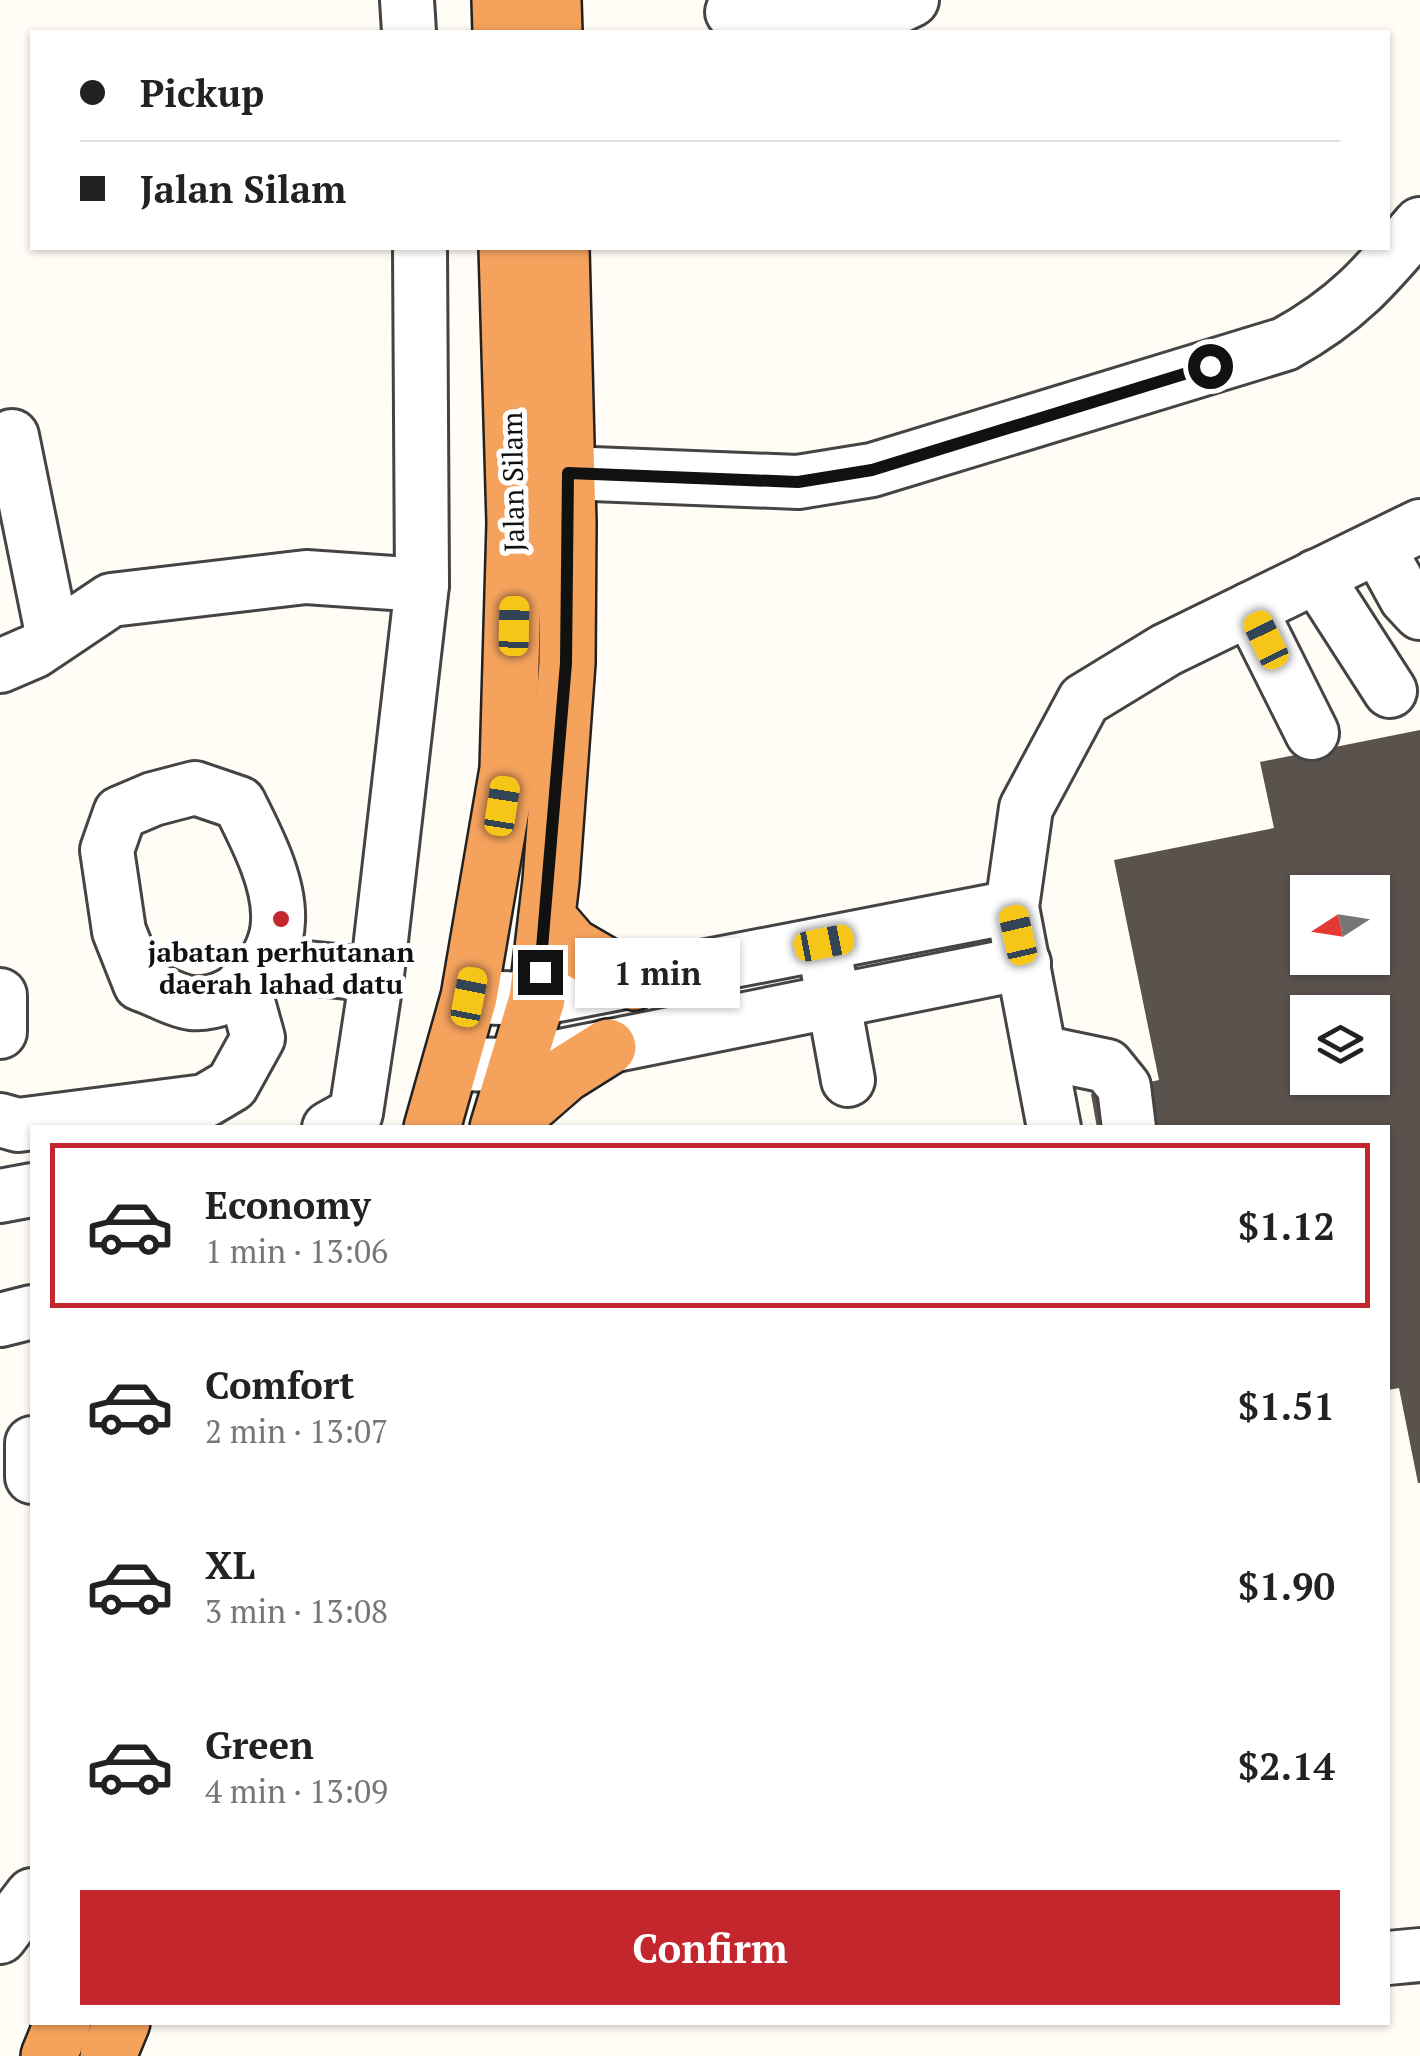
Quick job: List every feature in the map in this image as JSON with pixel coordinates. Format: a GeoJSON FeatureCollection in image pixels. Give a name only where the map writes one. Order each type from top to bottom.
{"type":"FeatureCollection","features":[{"type":"Feature","properties":{"kind":"highway"},"geometry":{"type":"LineString","coordinates":[[500,0],[501,30]]}},
{"type":"Feature","properties":{"kind":"highway"},"geometry":{"type":"LineString","coordinates":[[552,0],[554,30]]}},
{"type":"Feature","properties":{"kind":"highway","name":"Jalan Silam"},"geometry":{"type":"LineString","coordinates":[[433,1125],[469,997],[509,751],[515,524],[507,250]]}},
{"type":"Feature","properties":{"kind":"highway","name":"Jalan Silam"},"geometry":{"type":"LineString","coordinates":[[502,1125],[537,999],[566,663],[568,473],[561,250]]}},
{"type":"Feature","properties":{"kind":"highway"},"geometry":{"type":"LineString","coordinates":[[547,917],[572,946],[634,982]]}},
{"type":"Feature","properties":{"kind":"highway"},"geometry":{"type":"LineString","coordinates":[[505,1125],[565,1074],[608,1047]]}},
{"type":"Feature","properties":{"kind":"highway"},"geometry":{"type":"LineString","coordinates":[[50,2056],[62,2025]]}},
{"type":"Feature","properties":{"kind":"highway"},"geometry":{"type":"LineString","coordinates":[[108,2056],[121,2025]]}},
{"type":"Feature","properties":{"kind":"street"},"geometry":{"type":"LineString","coordinates":[[407,0],[409,30]]}},
{"type":"Feature","properties":{"kind":"street"},"geometry":{"type":"LineString","coordinates":[[731,15],[887,12],[912,0]]}},
{"type":"Feature","properties":{"kind":"street"},"geometry":{"type":"LineString","coordinates":[[568,473],[798,482],[872,470],[1285,344],[1332,318],[1368,285],[1420,224]]}},
{"type":"Feature","properties":{"kind":"street"},"geometry":{"type":"LineString","coordinates":[[346,1123],[377,975],[422,585],[420,250]]}},
{"type":"Feature","properties":{"kind":"street"},"geometry":{"type":"LineString","coordinates":[[12,436],[53,638]]}},
{"type":"Feature","properties":{"kind":"street"},"geometry":{"type":"LineString","coordinates":[[1049,1125],[1040,1052],[1012,907],[1026,808],[1084,700],[1166,650],[1399,536],[1406,598],[1420,613]]}},
{"type":"Feature","properties":{"kind":"street"},"geometry":{"type":"LineString","coordinates":[[1316,576],[1390,691]]}},
{"type":"Feature","properties":{"kind":"street"},"geometry":{"type":"LineString","coordinates":[[0,666],[53,638],[111,600],[306,577],[422,585]]}},
{"type":"Feature","properties":{"kind":"street"},"geometry":{"type":"LineString","coordinates":[[1250,609],[1312,733]]}},
{"type":"Feature","properties":{"kind":"street"},"geometry":{"type":"LineString","coordinates":[[469,997],[537,999],[1012,907]]}},
{"type":"Feature","properties":{"kind":"street"},"geometry":{"type":"LineString","coordinates":[[824,943],[848,1080]]}},
{"type":"Feature","properties":{"kind":"street"},"geometry":{"type":"LineString","coordinates":[[451,1064],[516,1065],[832,999],[1024,964]]}},
{"type":"Feature","properties":{"kind":"street"},"geometry":{"type":"LineString","coordinates":[[0,1120],[18,1125],[205,1101],[232,1085],[258,1038],[255,974],[377,975]]}},
{"type":"Feature","properties":{"kind":"street"},"geometry":{"type":"LineString","coordinates":[[0,996],[0,1032]]}},
{"type":"Feature","properties":{"kind":"street"},"geometry":{"type":"LineString","coordinates":[[1040,1052],[1107,1066],[1124,1087],[1129,1125]]}},
{"type":"Feature","properties":{"kind":"street"},"geometry":{"type":"LineString","coordinates":[[0,1320],[30,1312]]}},
{"type":"Feature","properties":{"kind":"street"},"geometry":{"type":"LineString","coordinates":[[0,1938],[30,1899]]}},
{"type":"Feature","properties":{"kind":"street"},"geometry":{"type":"LineString","coordinates":[[0,1955],[30,1961]]}},
{"type":"Feature","properties":{"kind":"street"},"geometry":{"type":"LineString","coordinates":[[1390,1958],[1420,1955]]}},
{"type":"Feature","properties":{"kind":"building"},"geometry":{"type":"Polygon","coordinates":[[[1420,730],[1420,1483],[1399,1388],[1390,1390],[1390,1125],[1096,1125],[1091,1094],[1159,1080],[1114,860],[1274,828],[1260,762],[1420,730]]]}},
{"type":"Feature","properties":{"kind":"place","name":"jabatan perhutanan daerah lahad datu"},"geometry":{"type":"Point","coordinates":[281,919]}},
{"type":"Feature","properties":{"kind":"route"},"geometry":{"type":"LineString","coordinates":[[540,972],[551,882],[566,663],[568,473],[798,482],[872,470],[1210,366]]}}]}
